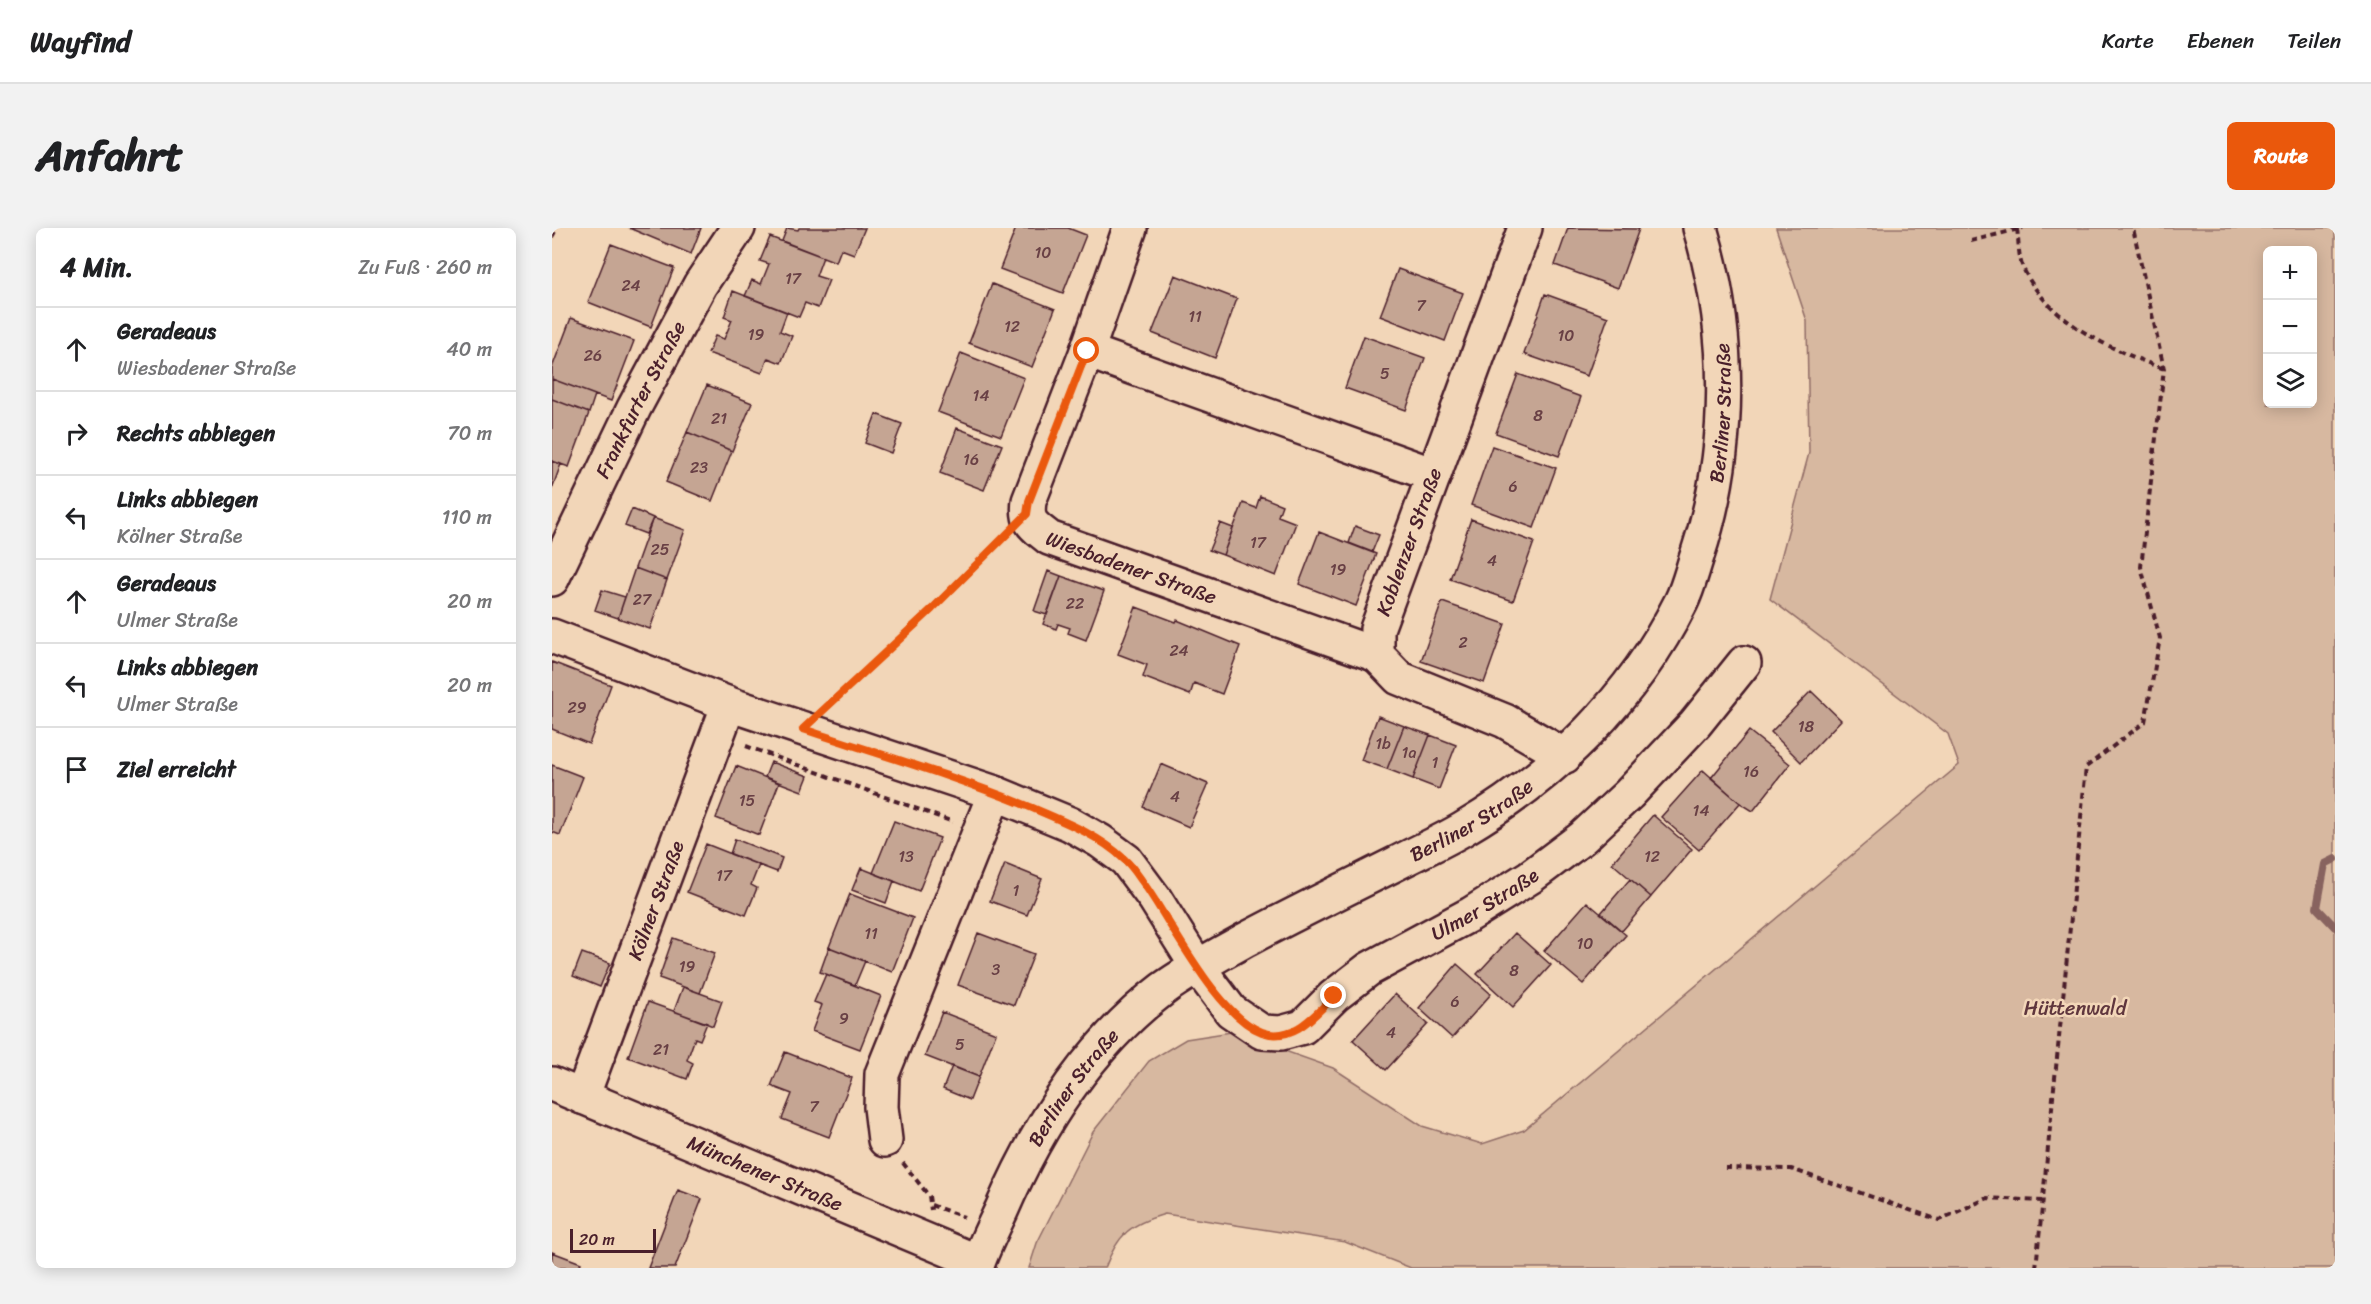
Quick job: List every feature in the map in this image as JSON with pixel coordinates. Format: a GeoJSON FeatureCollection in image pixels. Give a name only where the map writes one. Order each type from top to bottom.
{"type":"FeatureCollection","features":[{"type":"Feature","properties":{"kind":"street","name":"Frankfurter Straße"},"geometry":{"type":"LineString","coordinates":[[552,579],[634,408],[700,285],[738,228]]}},
{"type":"Feature","properties":{"kind":"street","name":"Wiesbadener Straße"},"geometry":{"type":"LineString","coordinates":[[1130,228],[1087,351],[1029,501],[1027,514],[1031,523],[1049,538],[1377,655]]}},
{"type":"Feature","properties":{"kind":"street","name":"Koblenzer Straße"},"geometry":{"type":"LineString","coordinates":[[1377,655],[1377,629],[1524,228]]}},
{"type":"Feature","properties":{"kind":"street","name":"Berliner Straße"},"geometry":{"type":"LineString","coordinates":[[971,1261],[1053,1109],[1085,1064],[1162,990],[1197,966],[1462,830],[1518,794],[1565,756],[1614,705],[1651,652],[1682,600],[1704,534],[1720,464],[1724,391],[1721,328],[1710,262],[1700,228]]}},
{"type":"Feature","properties":{"kind":"street"},"geometry":{"type":"LineString","coordinates":[[1087,351],[1434,475]]}},
{"type":"Feature","properties":{"kind":"street"},"geometry":{"type":"LineString","coordinates":[[552,636],[729,704],[995,793],[1070,824],[1100,841],[1126,860],[1155,899],[1197,966]]}},
{"type":"Feature","properties":{"kind":"street"},"geometry":{"type":"LineString","coordinates":[[1377,655],[1399,678],[1505,721],[1565,756]]}},
{"type":"Feature","properties":{"kind":"street","name":"Ulmer Straße"},"geometry":{"type":"LineString","coordinates":[[1197,966],[1231,1011],[1262,1032],[1281,1033],[1303,1027],[1334,996],[1369,969],[1471,914],[1530,877],[1582,838],[1629,794],[1695,724],[1743,663]]}},
{"type":"Feature","properties":{"kind":"street","name":"Kölner Straße"},"geometry":{"type":"LineString","coordinates":[[582,1098],[729,704]]}},
{"type":"Feature","properties":{"kind":"street"},"geometry":{"type":"LineString","coordinates":[[885,1140],[881,1107],[882,1074],[995,793]]}},
{"type":"Feature","properties":{"kind":"street","name":"Münchener Straße"},"geometry":{"type":"LineString","coordinates":[[552,1084],[926,1240],[971,1261]]}},
{"type":"Feature","properties":{"kind":"path"},"geometry":{"type":"LineString","coordinates":[[552,237],[557,228]]}},
{"type":"Feature","properties":{"kind":"path"},"geometry":{"type":"LineString","coordinates":[[1971,241],[2023,228]]}},
{"type":"Feature","properties":{"kind":"path"},"geometry":{"type":"LineString","coordinates":[[2036,1268],[2086,767],[2145,722],[2160,638],[2141,567],[2164,369],[2133,228]]}},
{"type":"Feature","properties":{"kind":"path"},"geometry":{"type":"LineString","coordinates":[[2017,230],[2023,269],[2045,302],[2082,331],[2126,354],[2164,369]]}},
{"type":"Feature","properties":{"kind":"path"},"geometry":{"type":"LineString","coordinates":[[803,729],[932,609],[1027,514]]}},
{"type":"Feature","properties":{"kind":"path"},"geometry":{"type":"LineString","coordinates":[[717,735],[979,832]]}},
{"type":"Feature","properties":{"kind":"path"},"geometry":{"type":"LineString","coordinates":[[885,1140],[929,1196],[932,1205],[926,1240]]}},
{"type":"Feature","properties":{"kind":"path"},"geometry":{"type":"LineString","coordinates":[[1725,1168],[1791,1169],[1939,1220],[1988,1198],[2042,1201]]}},
{"type":"Feature","properties":{"kind":"path"},"geometry":{"type":"LineString","coordinates":[[932,1205],[972,1221],[971,1261]]}},
{"type":"Feature","properties":{"kind":"green space","name":"Hüttenwald"},"geometry":{"type":"Polygon","coordinates":[[[1776,228],[2335,228],[2335,1268],[1411,1268],[1345,1242],[1165,1214],[1143,1222],[1127,1232],[1115,1247],[1105,1268],[1029,1268],[1037,1243],[1093,1132],[1149,1061],[1186,1039],[1231,1032],[1333,1068],[1422,1126],[1482,1144],[1524,1130],[1959,765],[1948,734],[1770,599],[1809,453],[1807,321],[1776,228]]]}},
{"type":"Feature","properties":{"kind":"building"},"geometry":{"type":"Polygon","coordinates":[[[629,228],[701,228],[691,254],[629,228]]]}},
{"type":"Feature","properties":{"kind":"building"},"geometry":{"type":"Polygon","coordinates":[[[787,228],[798,230],[799,228],[865,228],[854,254],[841,249],[836,262],[782,241],[787,228]]]}},
{"type":"Feature","properties":{"kind":"building"},"geometry":{"type":"Polygon","coordinates":[[[1016,228],[1068,228],[1086,235],[1063,293],[1000,269],[1016,228]]]}},
{"type":"Feature","properties":{"kind":"building"},"geometry":{"type":"Polygon","coordinates":[[[1568,228],[1639,229],[1618,288],[1555,265],[1568,228]]]}},
{"type":"Feature","properties":{"kind":"building"},"geometry":{"type":"Polygon","coordinates":[[[770,237],[823,257],[816,276],[829,280],[818,308],[805,303],[799,317],[745,296],[752,280],[761,284],[769,264],[760,261],[770,237]]]}},
{"type":"Feature","properties":{"kind":"building"},"geometry":{"type":"Polygon","coordinates":[[[611,244],[674,268],[651,327],[588,302],[611,244]]]}},
{"type":"Feature","properties":{"kind":"building"},"geometry":{"type":"Polygon","coordinates":[[[1398,269],[1463,293],[1445,341],[1380,316],[1398,269]]]}},
{"type":"Feature","properties":{"kind":"building"},"geometry":{"type":"Polygon","coordinates":[[[1175,275],[1237,299],[1215,358],[1152,333],[1175,275]]]}},
{"type":"Feature","properties":{"kind":"building"},"geometry":{"type":"Polygon","coordinates":[[[992,284],[1055,309],[1032,367],[969,343],[992,284]]]}},
{"type":"Feature","properties":{"kind":"building"},"geometry":{"type":"Polygon","coordinates":[[[733,291],[787,312],[780,331],[792,336],[781,363],[768,358],[762,373],[708,353],[715,336],[724,339],[732,320],[724,317],[733,291]]]}},
{"type":"Feature","properties":{"kind":"building"},"geometry":{"type":"Polygon","coordinates":[[[1545,294],[1608,317],[1587,376],[1524,354],[1545,294]]]}},
{"type":"Feature","properties":{"kind":"building"},"geometry":{"type":"Polygon","coordinates":[[[571,318],[634,341],[611,401],[552,379],[552,368],[571,318]]]}},
{"type":"Feature","properties":{"kind":"building"},"geometry":{"type":"Polygon","coordinates":[[[1364,336],[1425,358],[1406,410],[1345,388],[1364,336]]]}},
{"type":"Feature","properties":{"kind":"building"},"geometry":{"type":"Polygon","coordinates":[[[961,353],[1024,378],[1001,436],[938,412],[961,353]]]}},
{"type":"Feature","properties":{"kind":"building"},"geometry":{"type":"Polygon","coordinates":[[[1518,374],[1581,397],[1559,456],[1496,433],[1518,374]]]}},
{"type":"Feature","properties":{"kind":"building"},"geometry":{"type":"Polygon","coordinates":[[[552,379],[595,395],[589,413],[552,399],[552,379]]]}},
{"type":"Feature","properties":{"kind":"building"},"geometry":{"type":"Polygon","coordinates":[[[707,385],[752,403],[732,451],[687,432],[707,385]]]}},
{"type":"Feature","properties":{"kind":"building"},"geometry":{"type":"Polygon","coordinates":[[[552,399],[589,413],[569,467],[552,461],[552,399]]]}},
{"type":"Feature","properties":{"kind":"building"},"geometry":{"type":"Polygon","coordinates":[[[876,414],[902,424],[891,453],[865,443],[876,414]]]}},
{"type":"Feature","properties":{"kind":"building"},"geometry":{"type":"Polygon","coordinates":[[[957,428],[1002,445],[984,490],[940,473],[957,428]]]}},
{"type":"Feature","properties":{"kind":"building"},"geometry":{"type":"Polygon","coordinates":[[[687,432],[732,451],[712,501],[666,482],[687,432]]]}},
{"type":"Feature","properties":{"kind":"building"},"geometry":{"type":"Polygon","coordinates":[[[1492,446],[1556,468],[1534,528],[1471,505],[1492,446]]]}},
{"type":"Feature","properties":{"kind":"building"},"geometry":{"type":"Polygon","coordinates":[[[552,461],[561,464],[552,489],[552,461]]]}},
{"type":"Feature","properties":{"kind":"building"},"geometry":{"type":"Polygon","coordinates":[[[1260,496],[1282,505],[1278,516],[1296,523],[1276,576],[1223,555],[1243,503],[1256,508],[1260,496]]]}},
{"type":"Feature","properties":{"kind":"building"},"geometry":{"type":"Polygon","coordinates":[[[632,509],[653,518],[646,534],[625,526],[632,509]]]}},
{"type":"Feature","properties":{"kind":"building"},"geometry":{"type":"Polygon","coordinates":[[[653,518],[685,530],[667,580],[635,568],[653,518]]]}},
{"type":"Feature","properties":{"kind":"building"},"geometry":{"type":"Polygon","coordinates":[[[1471,519],[1534,542],[1513,601],[1450,579],[1471,519]]]}},
{"type":"Feature","properties":{"kind":"building"},"geometry":{"type":"Polygon","coordinates":[[[1220,523],[1233,528],[1223,555],[1209,550],[1220,523]]]}},
{"type":"Feature","properties":{"kind":"building"},"geometry":{"type":"Polygon","coordinates":[[[1355,526],[1379,535],[1372,552],[1349,543],[1355,526]]]}},
{"type":"Feature","properties":{"kind":"building"},"geometry":{"type":"Polygon","coordinates":[[[1319,532],[1376,554],[1356,606],[1299,584],[1319,532]]]}},
{"type":"Feature","properties":{"kind":"building"},"geometry":{"type":"Polygon","coordinates":[[[635,568],[667,580],[650,629],[618,618],[635,568]]]}},
{"type":"Feature","properties":{"kind":"building"},"geometry":{"type":"Polygon","coordinates":[[[1048,571],[1061,576],[1047,615],[1034,611],[1048,571]]]}},
{"type":"Feature","properties":{"kind":"building"},"geometry":{"type":"Polygon","coordinates":[[[1061,576],[1104,591],[1086,640],[1068,633],[1070,628],[1058,624],[1056,629],[1043,624],[1061,576]]]}},
{"type":"Feature","properties":{"kind":"building"},"geometry":{"type":"Polygon","coordinates":[[[602,590],[625,597],[618,618],[595,610],[602,590]]]}},
{"type":"Feature","properties":{"kind":"building"},"geometry":{"type":"Polygon","coordinates":[[[1442,602],[1505,624],[1484,683],[1421,661],[1442,602]]]}},
{"type":"Feature","properties":{"kind":"building"},"geometry":{"type":"Polygon","coordinates":[[[1136,607],[1176,622],[1177,620],[1240,646],[1222,694],[1194,683],[1190,695],[1143,677],[1147,665],[1118,654],[1136,607]]]}},
{"type":"Feature","properties":{"kind":"building"},"geometry":{"type":"Polygon","coordinates":[[[552,662],[611,685],[589,744],[552,729],[552,662]]]}},
{"type":"Feature","properties":{"kind":"building"},"geometry":{"type":"Polygon","coordinates":[[[1811,691],[1841,720],[1801,762],[1771,732],[1811,691]]]}},
{"type":"Feature","properties":{"kind":"building"},"geometry":{"type":"Polygon","coordinates":[[[1378,716],[1404,726],[1387,769],[1361,760],[1378,716]]]}},
{"type":"Feature","properties":{"kind":"building"},"geometry":{"type":"Polygon","coordinates":[[[1404,726],[1430,735],[1413,779],[1387,769],[1404,726]]]}},
{"type":"Feature","properties":{"kind":"building"},"geometry":{"type":"Polygon","coordinates":[[[1749,731],[1790,764],[1753,811],[1711,778],[1749,731]]]}},
{"type":"Feature","properties":{"kind":"building"},"geometry":{"type":"Polygon","coordinates":[[[1430,735],[1456,745],[1439,789],[1413,779],[1430,735]]]}},
{"type":"Feature","properties":{"kind":"building"},"geometry":{"type":"Polygon","coordinates":[[[771,762],[808,776],[802,791],[765,777],[771,762]]]}},
{"type":"Feature","properties":{"kind":"building"},"geometry":{"type":"Polygon","coordinates":[[[1161,764],[1208,784],[1189,827],[1143,807],[1161,764]]]}},
{"type":"Feature","properties":{"kind":"building"},"geometry":{"type":"Polygon","coordinates":[[[552,765],[583,777],[560,835],[552,832],[552,765]]]}},
{"type":"Feature","properties":{"kind":"building"},"geometry":{"type":"Polygon","coordinates":[[[736,766],[779,783],[759,835],[716,818],[736,766]]]}},
{"type":"Feature","properties":{"kind":"building"},"geometry":{"type":"Polygon","coordinates":[[[1703,770],[1740,803],[1699,850],[1661,817],[1703,770]]]}},
{"type":"Feature","properties":{"kind":"building"},"geometry":{"type":"Polygon","coordinates":[[[1653,815],[1692,849],[1651,897],[1612,863],[1653,815]]]}},
{"type":"Feature","properties":{"kind":"building"},"geometry":{"type":"Polygon","coordinates":[[[894,821],[940,838],[919,891],[873,873],[894,821]]]}},
{"type":"Feature","properties":{"kind":"building"},"geometry":{"type":"Polygon","coordinates":[[[735,839],[782,858],[777,872],[730,854],[735,839]]]}},
{"type":"Feature","properties":{"kind":"building"},"geometry":{"type":"Polygon","coordinates":[[[706,844],[759,865],[751,885],[757,888],[746,915],[687,892],[706,844]]]}},
{"type":"Feature","properties":{"kind":"building"},"geometry":{"type":"Polygon","coordinates":[[[1005,864],[1042,879],[1027,915],[990,901],[1005,864]]]}},
{"type":"Feature","properties":{"kind":"building"},"geometry":{"type":"Polygon","coordinates":[[[861,868],[894,881],[886,903],[852,890],[861,868]]]}},
{"type":"Feature","properties":{"kind":"building"},"geometry":{"type":"Polygon","coordinates":[[[1630,879],[1651,897],[1622,931],[1601,913],[1630,879]]]}},
{"type":"Feature","properties":{"kind":"building"},"geometry":{"type":"Polygon","coordinates":[[[850,894],[913,918],[892,972],[829,947],[850,894]]]}},
{"type":"Feature","properties":{"kind":"building"},"geometry":{"type":"Polygon","coordinates":[[[1587,902],[1626,935],[1583,984],[1544,951],[1587,902]]]}},
{"type":"Feature","properties":{"kind":"building"},"geometry":{"type":"Polygon","coordinates":[[[978,933],[1034,954],[1014,1005],[958,985],[978,933]]]}},
{"type":"Feature","properties":{"kind":"building"},"geometry":{"type":"Polygon","coordinates":[[[1515,933],[1551,965],[1513,1007],[1477,974],[1515,933]]]}},
{"type":"Feature","properties":{"kind":"building"},"geometry":{"type":"Polygon","coordinates":[[[673,938],[715,953],[700,993],[659,978],[673,938]]]}},
{"type":"Feature","properties":{"kind":"building"},"geometry":{"type":"Polygon","coordinates":[[[829,947],[865,961],[855,985],[820,972],[829,947]]]}},
{"type":"Feature","properties":{"kind":"building"},"geometry":{"type":"Polygon","coordinates":[[[582,953],[610,963],[600,987],[573,976],[582,953]]]}},
{"type":"Feature","properties":{"kind":"building"},"geometry":{"type":"Polygon","coordinates":[[[1457,964],[1491,994],[1452,1038],[1419,1008],[1457,964]]]}},
{"type":"Feature","properties":{"kind":"building"},"geometry":{"type":"Polygon","coordinates":[[[826,974],[881,996],[860,1049],[812,1031],[822,1005],[814,1002],[826,974]]]}},
{"type":"Feature","properties":{"kind":"building"},"geometry":{"type":"Polygon","coordinates":[[[683,987],[722,1001],[713,1026],[674,1011],[683,987]]]}},
{"type":"Feature","properties":{"kind":"building"},"geometry":{"type":"Polygon","coordinates":[[[1395,994],[1428,1024],[1386,1070],[1353,1040],[1395,994]]]}},
{"type":"Feature","properties":{"kind":"building"},"geometry":{"type":"Polygon","coordinates":[[[648,1002],[707,1023],[700,1040],[695,1038],[687,1060],[693,1063],[687,1079],[628,1057],[648,1002]]]}},
{"type":"Feature","properties":{"kind":"building"},"geometry":{"type":"Polygon","coordinates":[[[942,1012],[996,1033],[979,1077],[925,1056],[942,1012]]]}},
{"type":"Feature","properties":{"kind":"building"},"geometry":{"type":"Polygon","coordinates":[[[785,1052],[852,1078],[829,1137],[782,1119],[792,1094],[771,1086],[785,1052]]]}},
{"type":"Feature","properties":{"kind":"building"},"geometry":{"type":"Polygon","coordinates":[[[952,1066],[979,1077],[970,1100],[943,1089],[952,1066]]]}},
{"type":"Feature","properties":{"kind":"building"},"geometry":{"type":"Polygon","coordinates":[[[678,1190],[702,1199],[675,1268],[648,1268],[678,1190]]]}},
{"type":"Feature","properties":{"kind":"building"},"geometry":{"type":"Polygon","coordinates":[[[552,1252],[581,1263],[579,1268],[552,1268],[552,1252]]]}},
{"type":"Feature","properties":{"kind":"waterway"},"geometry":{"type":"LineString","coordinates":[[2335,859],[2325,864],[2317,908],[2335,927]]}},
{"type":"Feature","properties":{"kind":"route"},"geometry":{"type":"LineString","coordinates":[[1087,351],[1029,501],[1027,514],[932,609],[803,729],[995,793],[1070,824],[1100,841],[1126,860],[1155,899],[1197,966],[1231,1011],[1262,1032],[1281,1033],[1303,1027],[1334,996]]}}]}
